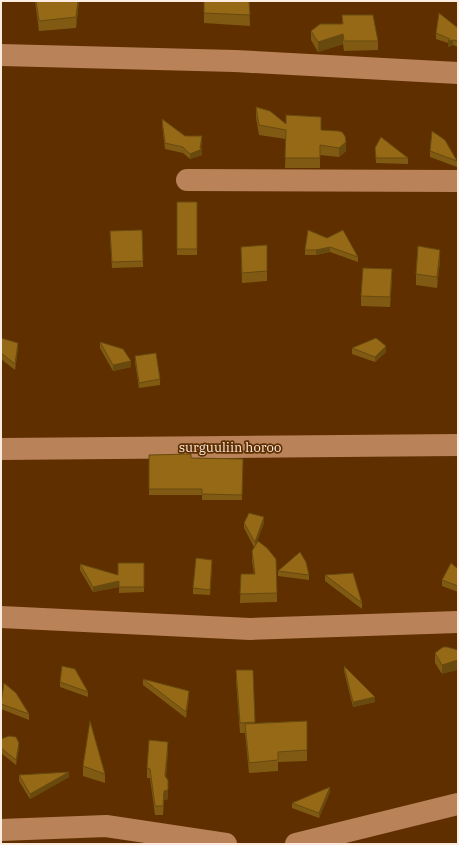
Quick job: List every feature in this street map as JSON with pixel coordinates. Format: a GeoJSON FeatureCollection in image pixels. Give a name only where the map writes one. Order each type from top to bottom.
{"type":"FeatureCollection","features":[{"type":"Feature","properties":{"kind":"street"},"geometry":{"type":"LineString","coordinates":[[1,55],[236,60],[458,73]]}},
{"type":"Feature","properties":{"kind":"street"},"geometry":{"type":"LineString","coordinates":[[187,180],[458,181]]}},
{"type":"Feature","properties":{"kind":"street","name":"surguuliin horoo"},"geometry":{"type":"LineString","coordinates":[[1,449],[458,445]]}},
{"type":"Feature","properties":{"kind":"street"},"geometry":{"type":"LineString","coordinates":[[1,617],[250,629],[458,622]]}},
{"type":"Feature","properties":{"kind":"street"},"geometry":{"type":"LineString","coordinates":[[296,844],[458,804]]}},
{"type":"Feature","properties":{"kind":"street"},"geometry":{"type":"LineString","coordinates":[[1,830],[106,826],[226,844]]}},
{"type":"Feature","properties":{"kind":"building"},"geometry":{"type":"Polygon","coordinates":[[[36,1],[78,1],[76,17],[39,21],[36,1]]]}},
{"type":"Feature","properties":{"kind":"building"},"geometry":{"type":"Polygon","coordinates":[[[204,1],[249,1],[250,15],[204,13],[204,1]]]}},
{"type":"Feature","properties":{"kind":"building"},"geometry":{"type":"Polygon","coordinates":[[[439,13],[458,28],[458,41],[448,41],[450,39],[436,33],[439,13]]]}},
{"type":"Feature","properties":{"kind":"building"},"geometry":{"type":"Polygon","coordinates":[[[342,15],[373,15],[378,41],[344,41],[343,34],[318,42],[311,31],[320,24],[343,24],[342,15]]]}},
{"type":"Feature","properties":{"kind":"building"},"geometry":{"type":"Polygon","coordinates":[[[256,107],[270,111],[286,124],[286,115],[321,117],[321,130],[342,132],[345,136],[346,142],[339,148],[320,145],[320,158],[285,158],[286,130],[259,125],[256,107]]]}},
{"type":"Feature","properties":{"kind":"building"},"geometry":{"type":"Polygon","coordinates":[[[162,119],[185,136],[202,136],[200,148],[202,149],[190,154],[183,147],[165,143],[162,119]]]}},
{"type":"Feature","properties":{"kind":"building"},"geometry":{"type":"Polygon","coordinates":[[[432,131],[445,140],[457,161],[430,151],[432,131]]]}},
{"type":"Feature","properties":{"kind":"building"},"geometry":{"type":"Polygon","coordinates":[[[381,137],[408,158],[376,158],[375,148],[381,137]]]}},
{"type":"Feature","properties":{"kind":"building"},"geometry":{"type":"Polygon","coordinates":[[[177,202],[197,202],[197,249],[177,249],[177,202]]]}},
{"type":"Feature","properties":{"kind":"building"},"geometry":{"type":"Polygon","coordinates":[[[142,230],[143,261],[112,262],[110,231],[142,230]]]}},
{"type":"Feature","properties":{"kind":"building"},"geometry":{"type":"Polygon","coordinates":[[[308,230],[327,238],[343,230],[358,257],[330,247],[316,250],[305,250],[308,230]]]}},
{"type":"Feature","properties":{"kind":"building"},"geometry":{"type":"Polygon","coordinates":[[[267,245],[267,271],[242,273],[241,247],[267,245]]]}},
{"type":"Feature","properties":{"kind":"building"},"geometry":{"type":"Polygon","coordinates":[[[418,246],[440,250],[437,277],[416,274],[418,246]]]}},
{"type":"Feature","properties":{"kind":"building"},"geometry":{"type":"Polygon","coordinates":[[[363,268],[392,269],[390,297],[361,296],[363,268]]]}},
{"type":"Feature","properties":{"kind":"building"},"geometry":{"type":"Polygon","coordinates":[[[1,338],[18,343],[15,364],[1,353],[1,338]]]}},
{"type":"Feature","properties":{"kind":"building"},"geometry":{"type":"Polygon","coordinates":[[[376,338],[386,346],[375,357],[352,348],[376,338]]]}},
{"type":"Feature","properties":{"kind":"building"},"geometry":{"type":"Polygon","coordinates":[[[100,342],[123,349],[131,361],[113,365],[100,342]]]}},
{"type":"Feature","properties":{"kind":"building"},"geometry":{"type":"Polygon","coordinates":[[[156,353],[160,379],[139,383],[135,356],[156,353]]]}},
{"type":"Feature","properties":{"kind":"building"},"geometry":{"type":"Polygon","coordinates":[[[191,454],[191,458],[243,459],[242,495],[202,494],[202,489],[149,489],[149,455],[191,454]]]}},
{"type":"Feature","properties":{"kind":"building"},"geometry":{"type":"Polygon","coordinates":[[[249,513],[264,517],[255,542],[244,523],[249,513]]]}},
{"type":"Feature","properties":{"kind":"building"},"geometry":{"type":"Polygon","coordinates":[[[258,541],[267,548],[276,559],[277,593],[240,594],[241,574],[255,574],[252,551],[258,541]]]}},
{"type":"Feature","properties":{"kind":"building"},"geometry":{"type":"Polygon","coordinates":[[[300,552],[306,562],[309,575],[278,571],[300,552]]]}},
{"type":"Feature","properties":{"kind":"building"},"geometry":{"type":"Polygon","coordinates":[[[196,558],[212,560],[210,590],[193,588],[196,558]]]}},
{"type":"Feature","properties":{"kind":"building"},"geometry":{"type":"Polygon","coordinates":[[[118,563],[144,563],[144,587],[119,587],[119,581],[93,587],[80,564],[118,575],[118,563]]]}},
{"type":"Feature","properties":{"kind":"building"},"geometry":{"type":"Polygon","coordinates":[[[451,563],[458,569],[458,586],[442,580],[451,563]]]}},
{"type":"Feature","properties":{"kind":"building"},"geometry":{"type":"Polygon","coordinates":[[[353,573],[362,603],[325,575],[353,573]]]}},
{"type":"Feature","properties":{"kind":"building"},"geometry":{"type":"Polygon","coordinates":[[[443,647],[458,650],[458,660],[442,665],[435,653],[443,647]]]}},
{"type":"Feature","properties":{"kind":"building"},"geometry":{"type":"Polygon","coordinates":[[[62,666],[75,669],[88,692],[60,682],[62,666]]]}},
{"type":"Feature","properties":{"kind":"building"},"geometry":{"type":"Polygon","coordinates":[[[344,666],[375,697],[353,702],[344,666]]]}},
{"type":"Feature","properties":{"kind":"building"},"geometry":{"type":"Polygon","coordinates":[[[236,670],[253,670],[255,722],[240,723],[236,670]]]}},
{"type":"Feature","properties":{"kind":"building"},"geometry":{"type":"Polygon","coordinates":[[[143,679],[189,691],[186,712],[143,679]]]}},
{"type":"Feature","properties":{"kind":"building"},"geometry":{"type":"Polygon","coordinates":[[[4,683],[16,693],[29,714],[1,704],[4,683]]]}},
{"type":"Feature","properties":{"kind":"building"},"geometry":{"type":"Polygon","coordinates":[[[90,721],[105,774],[83,766],[90,721]]]}},
{"type":"Feature","properties":{"kind":"building"},"geometry":{"type":"Polygon","coordinates":[[[307,721],[307,750],[278,752],[278,760],[249,763],[245,724],[307,721]]]}},
{"type":"Feature","properties":{"kind":"building"},"geometry":{"type":"Polygon","coordinates":[[[9,736],[16,737],[19,743],[16,760],[1,748],[1,739],[9,736]]]}},
{"type":"Feature","properties":{"kind":"building"},"geometry":{"type":"Polygon","coordinates":[[[149,740],[168,742],[165,776],[168,780],[168,790],[164,791],[163,806],[155,806],[150,769],[147,768],[149,740]]]}},
{"type":"Feature","properties":{"kind":"building"},"geometry":{"type":"Polygon","coordinates":[[[69,772],[30,794],[19,775],[69,772]]]}},
{"type":"Feature","properties":{"kind":"building"},"geometry":{"type":"Polygon","coordinates":[[[330,787],[319,813],[292,803],[330,787]]]}}]}
